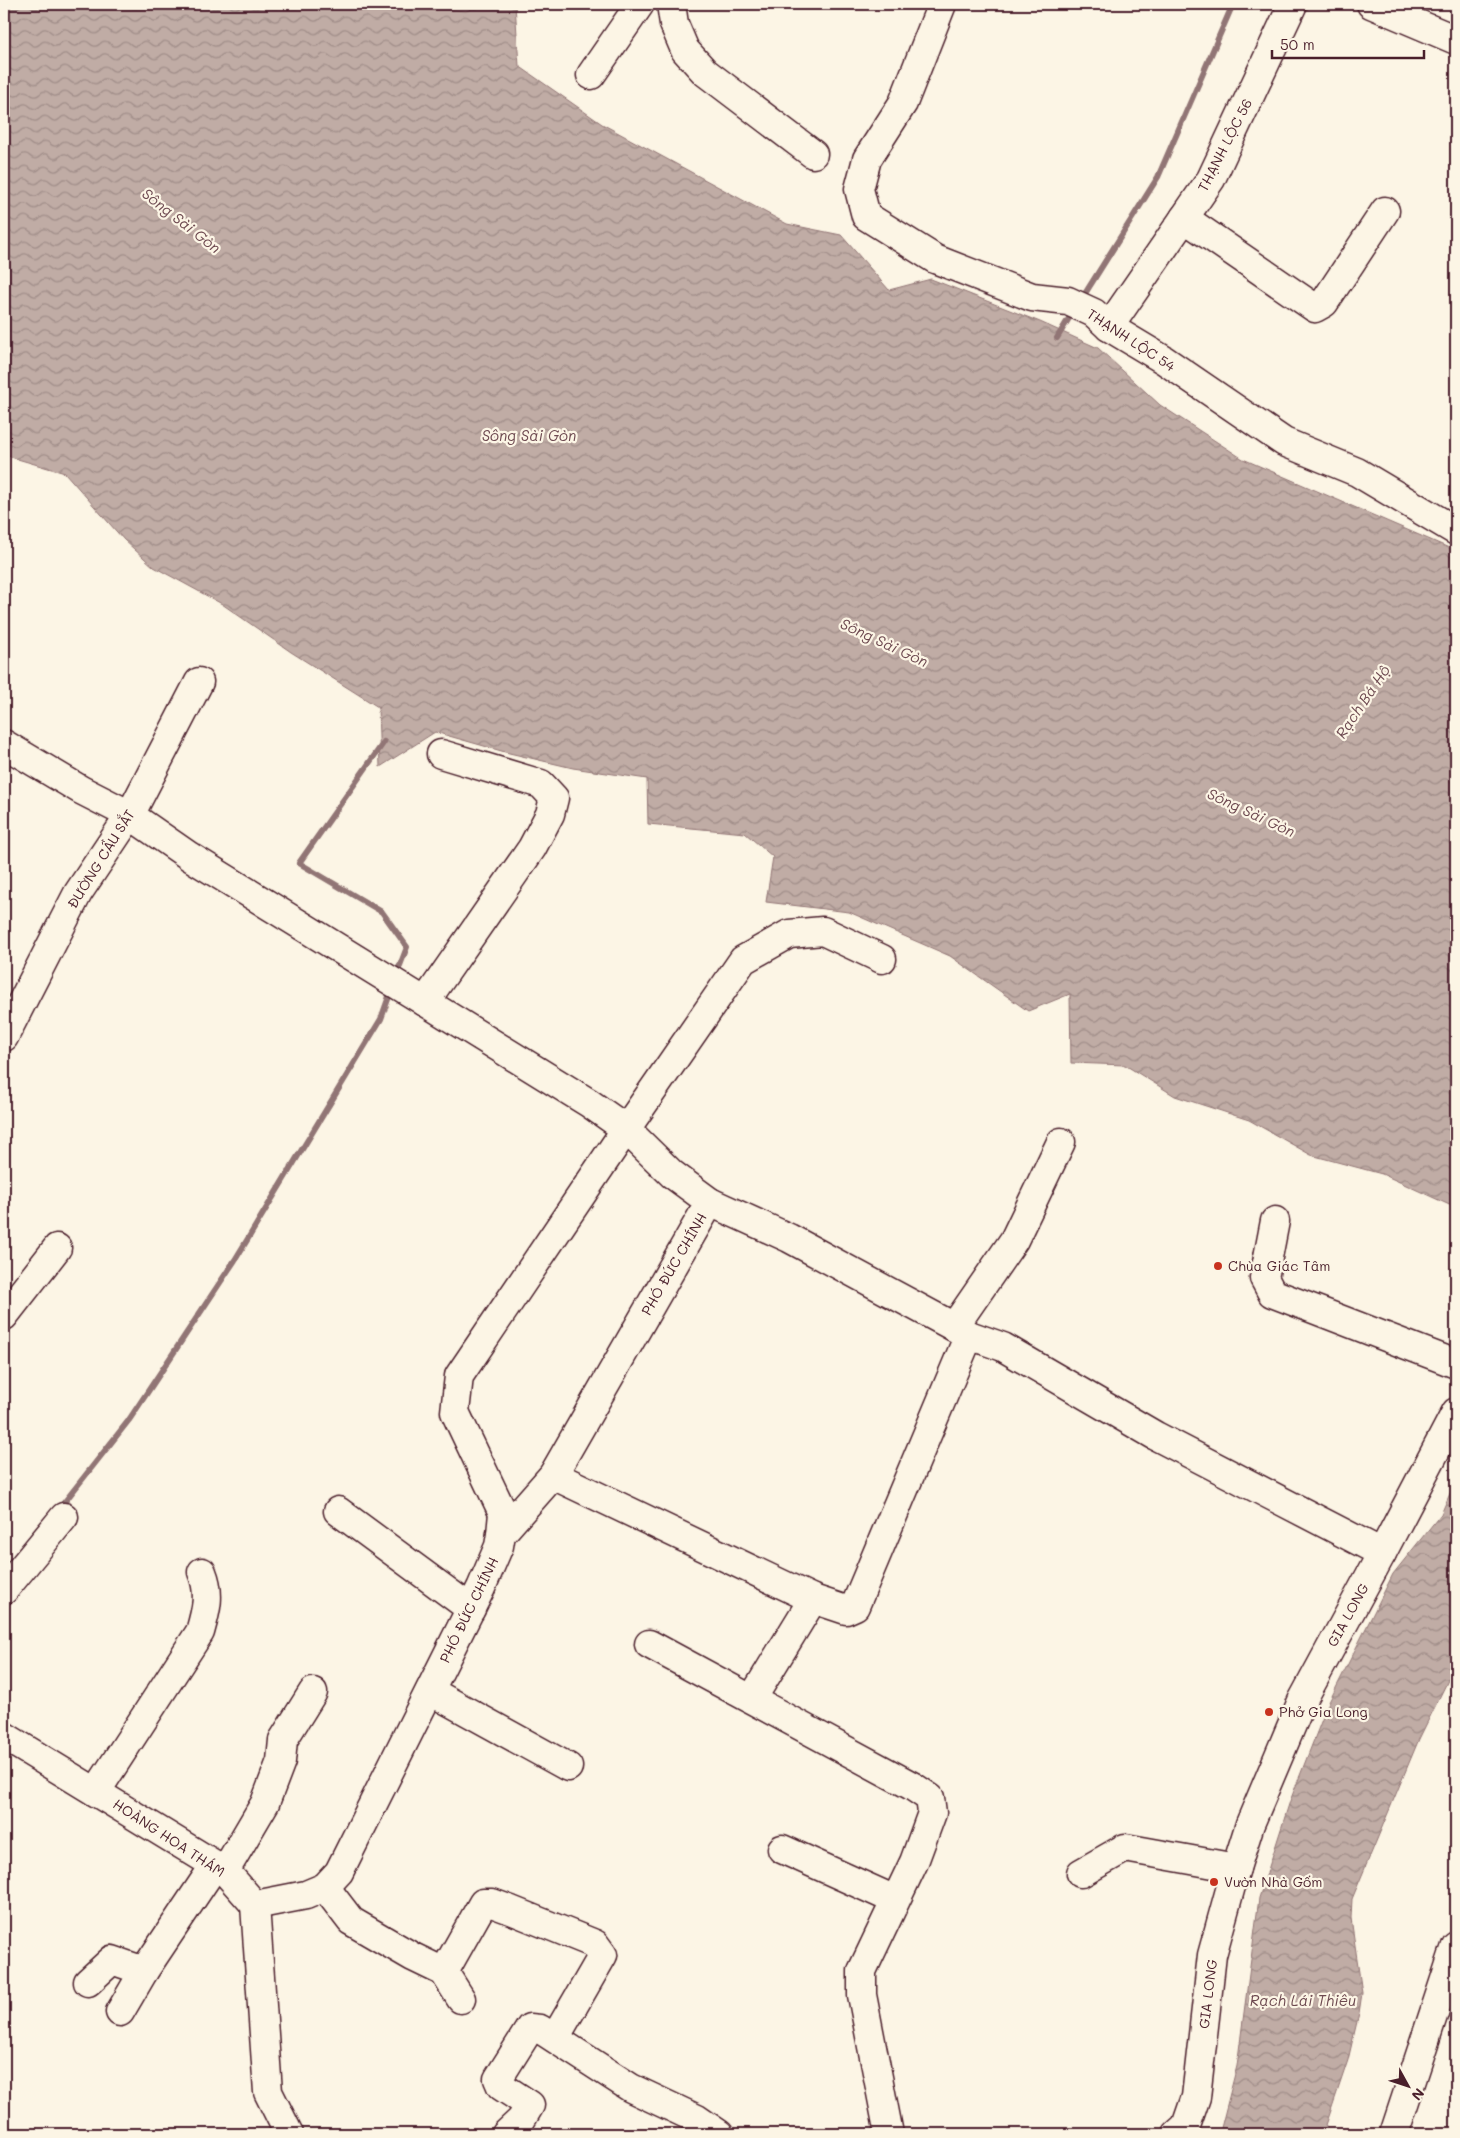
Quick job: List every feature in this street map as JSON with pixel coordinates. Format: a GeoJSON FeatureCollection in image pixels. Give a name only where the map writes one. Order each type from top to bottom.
{"type":"FeatureCollection","features":[{"type":"Feature","properties":{"kind":"street"},"geometry":{"type":"LineString","coordinates":[[591,75],[640,4]]}},
{"type":"Feature","properties":{"kind":"street"},"geometry":{"type":"LineString","coordinates":[[671,4],[674,24],[686,50],[705,72],[813,154]]}},
{"type":"Feature","properties":{"kind":"street","name":"THẠNH LỘC 54"},"geometry":{"type":"LineString","coordinates":[[942,4],[903,103],[867,159],[859,189],[866,216],[935,259],[1032,297],[1089,313],[1164,360],[1284,442],[1357,472],[1456,531]]}},
{"type":"Feature","properties":{"kind":"street","name":"THẠNH LỘC 56"},"geometry":{"type":"LineString","coordinates":[[1089,313],[1184,218],[1211,180],[1293,4]]}},
{"type":"Feature","properties":{"kind":"street"},"geometry":{"type":"LineString","coordinates":[[1371,4],[1456,40]]}},
{"type":"Feature","properties":{"kind":"street"},"geometry":{"type":"LineString","coordinates":[[1184,218],[1315,308],[1324,303],[1385,211]]}},
{"type":"Feature","properties":{"kind":"street","name":"ĐƯỜNG CẦU SẮT"},"geometry":{"type":"LineString","coordinates":[[4,1037],[78,893],[130,815],[198,682]]}},
{"type":"Feature","properties":{"kind":"street"},"geometry":{"type":"LineString","coordinates":[[4,744],[81,790],[130,815],[189,856],[589,1103],[626,1129],[672,1174],[710,1202],[789,1238],[962,1331],[1003,1347],[1156,1436],[1382,1553]]}},
{"type":"Feature","properties":{"kind":"street"},"geometry":{"type":"LineString","coordinates":[[416,996],[532,848],[550,814],[554,798],[541,784],[441,754]]}},
{"type":"Feature","properties":{"kind":"street"},"geometry":{"type":"LineString","coordinates":[[501,1534],[503,1513],[455,1412],[459,1376],[743,960],[789,934],[823,931],[882,959]]}},
{"type":"Feature","properties":{"kind":"street"},"geometry":{"type":"LineString","coordinates":[[553,1475],[813,1599],[846,1610],[855,1606],[962,1331],[1014,1240],[1061,1142]]}},
{"type":"Feature","properties":{"kind":"street","name":"PHÓ ĐỨC CHÍNH"},"geometry":{"type":"LineString","coordinates":[[255,1905],[306,1895],[325,1887],[339,1872],[471,1609],[499,1546],[501,1534],[553,1475],[710,1202]]}},
{"type":"Feature","properties":{"kind":"street"},"geometry":{"type":"LineString","coordinates":[[1276,1221],[1264,1278],[1272,1293],[1456,1364]]}},
{"type":"Feature","properties":{"kind":"street"},"geometry":{"type":"LineString","coordinates":[[4,1316],[57,1248]]}},
{"type":"Feature","properties":{"kind":"street","name":"GIA LONG"},"geometry":{"type":"LineString","coordinates":[[1177,2134],[1186,2126],[1196,2097],[1212,1955],[1250,1824],[1302,1700],[1456,1412]]}},
{"type":"Feature","properties":{"kind":"street"},"geometry":{"type":"LineString","coordinates":[[338,1511],[471,1609]]}},
{"type":"Feature","properties":{"kind":"street"},"geometry":{"type":"LineString","coordinates":[[4,1590],[64,1517]]}},
{"type":"Feature","properties":{"kind":"street"},"geometry":{"type":"LineString","coordinates":[[96,1792],[200,1632],[208,1606],[207,1586],[202,1572]]}},
{"type":"Feature","properties":{"kind":"street"},"geometry":{"type":"LineString","coordinates":[[752,1699],[813,1599]]}},
{"type":"Feature","properties":{"kind":"street"},"geometry":{"type":"LineString","coordinates":[[649,1644],[912,1786],[930,1798],[932,1813],[914,1862],[862,1971],[862,1994],[889,2134]]}},
{"type":"Feature","properties":{"kind":"street"},"geometry":{"type":"LineString","coordinates":[[430,1691],[568,1767]]}},
{"type":"Feature","properties":{"kind":"street"},"geometry":{"type":"LineString","coordinates":[[120,2012],[144,1971],[266,1803],[281,1761],[283,1740],[313,1692]]}},
{"type":"Feature","properties":{"kind":"street","name":"HOÀNG HOA THÁM"},"geometry":{"type":"LineString","coordinates":[[4,1736],[220,1868],[255,1905]]}},
{"type":"Feature","properties":{"kind":"street"},"geometry":{"type":"LineString","coordinates":[[1081,1874],[1125,1848],[1238,1860]]}},
{"type":"Feature","properties":{"kind":"street"},"geometry":{"type":"LineString","coordinates":[[782,1850],[895,1900]]}},
{"type":"Feature","properties":{"kind":"street"},"geometry":{"type":"LineString","coordinates":[[325,1887],[351,1921],[413,1957],[444,1972],[461,1998]]}},
{"type":"Feature","properties":{"kind":"street"},"geometry":{"type":"LineString","coordinates":[[444,1972],[483,1902],[498,1905],[594,1944],[603,1955],[555,2038]]}},
{"type":"Feature","properties":{"kind":"street"},"geometry":{"type":"LineString","coordinates":[[255,1905],[268,2092],[267,2134]]}},
{"type":"Feature","properties":{"kind":"street"},"geometry":{"type":"LineString","coordinates":[[1394,2134],[1456,1946]]}},
{"type":"Feature","properties":{"kind":"street"},"geometry":{"type":"LineString","coordinates":[[88,1982],[112,1960],[144,1971]]}},
{"type":"Feature","properties":{"kind":"street"},"geometry":{"type":"LineString","coordinates":[[506,2134],[521,2120],[530,2105],[501,2086],[498,2079],[530,2028],[540,2029],[631,2088],[697,2118],[719,2134]]}},
{"type":"Feature","properties":{"kind":"street"},"geometry":{"type":"LineString","coordinates":[[268,2092],[289,2134]]}},
{"type":"Feature","properties":{"kind":"water","name":"Sông Sài Gòn"},"geometry":{"type":"Polygon","coordinates":[[[4,4],[431,4],[441,9],[466,11],[486,4],[515,4],[519,66],[602,124],[787,224],[841,235],[889,290],[931,279],[1040,322],[1098,348],[1160,405],[1243,459],[1456,551],[1456,1208],[1382,1174],[1311,1155],[1249,1120],[1175,1096],[1125,1065],[1071,1063],[1070,994],[1028,1011],[950,956],[849,912],[766,902],[773,857],[745,833],[648,824],[647,779],[573,768],[505,752],[435,732],[380,767],[378,707],[291,652],[222,604],[154,567],[124,540],[65,473],[4,455],[4,4]]]}},
{"type":"Feature","properties":{"kind":"water","name":"Rạch Lái Thiêu"},"geometry":{"type":"Polygon","coordinates":[[[1456,1480],[1456,1664],[1419,1739],[1352,1899],[1351,1918],[1362,1993],[1348,2060],[1323,2134],[1218,2134],[1237,2066],[1259,1898],[1290,1801],[1328,1704],[1393,1574],[1441,1514],[1456,1480]]]}},
{"type":"Feature","properties":{"kind":"waterway"},"geometry":{"type":"LineString","coordinates":[[1081,300],[1158,177],[1233,4]]}},
{"type":"Feature","properties":{"kind":"waterway"},"geometry":{"type":"LineString","coordinates":[[1057,338],[1074,310]]}},
{"type":"Feature","properties":{"kind":"waterway"},"geometry":{"type":"LineString","coordinates":[[384,742],[299,863],[382,912],[407,947],[396,976]]}},
{"type":"Feature","properties":{"kind":"waterway"},"geometry":{"type":"LineString","coordinates":[[59,1509],[129,1420],[235,1260],[381,1019],[392,988]]}},
{"type":"Feature","properties":{"kind":"place","name":"Chùa Giác Tâm"},"geometry":{"type":"Point","coordinates":[1218,1266]}},
{"type":"Feature","properties":{"kind":"place","name":"Phở Gia Long"},"geometry":{"type":"Point","coordinates":[1269,1712]}},
{"type":"Feature","properties":{"kind":"place","name":"Vườn Nhà Gốm"},"geometry":{"type":"Point","coordinates":[1214,1882]}},
{"type":"Feature","properties":{"kind":"water label","name":"Rạch Bá Hộ"},"geometry":{"type":"Point","coordinates":[1363,702]}}]}
